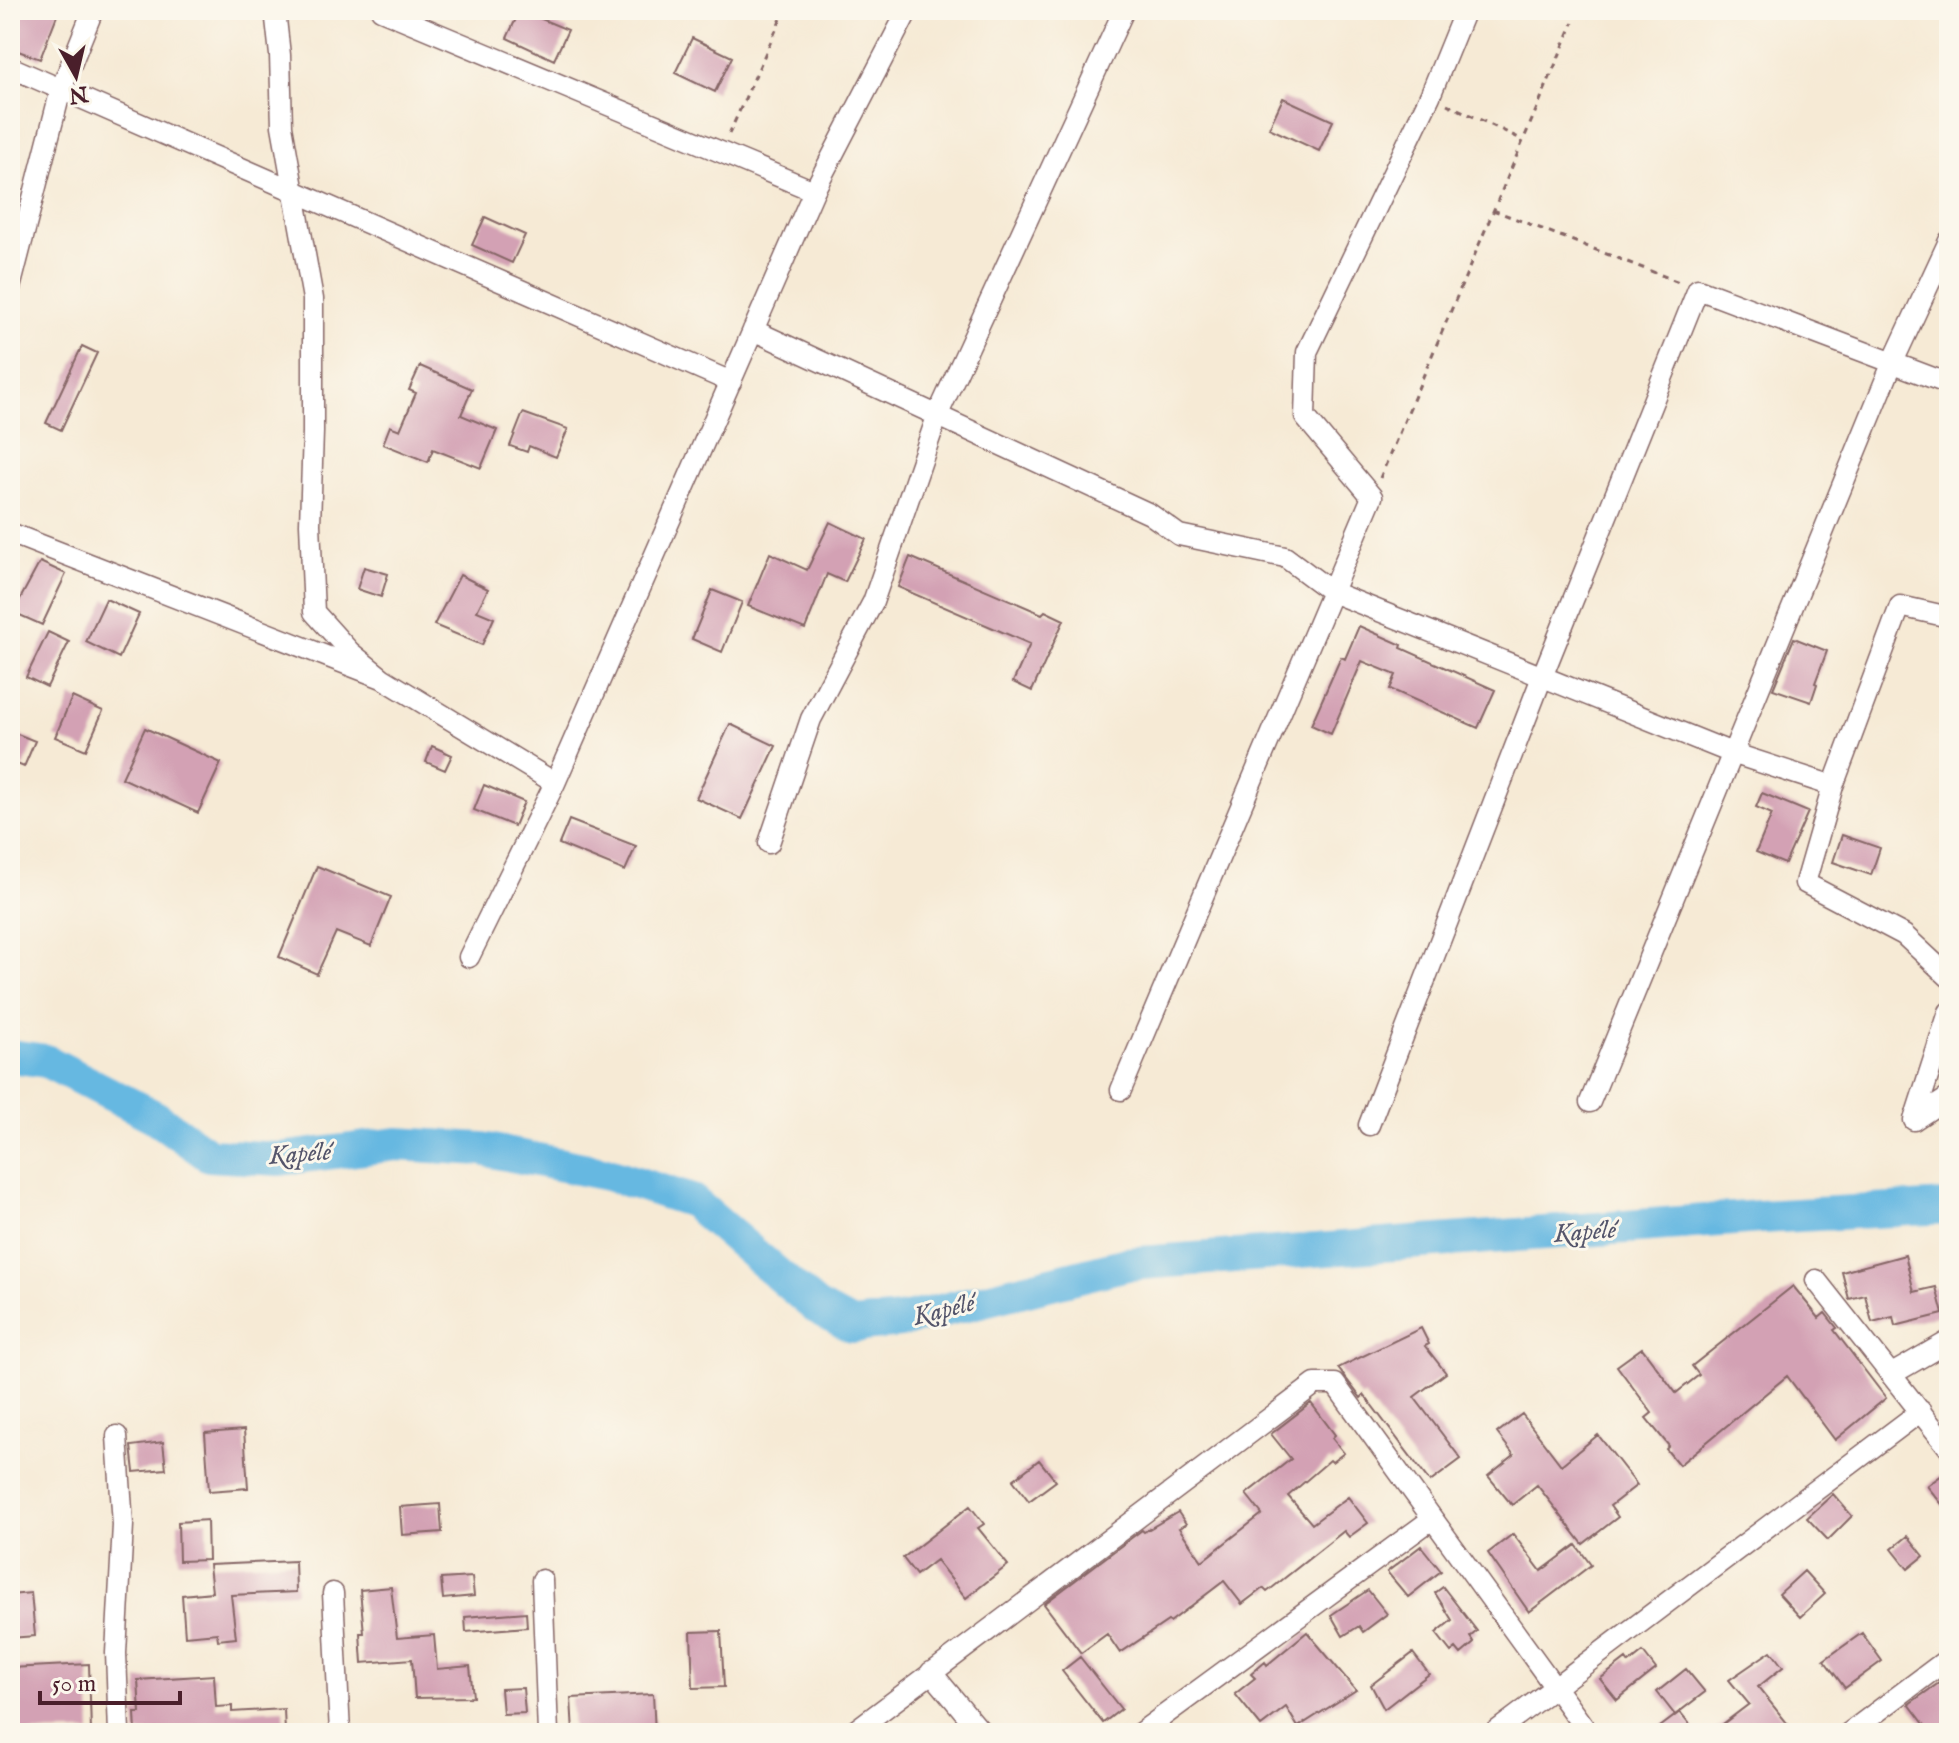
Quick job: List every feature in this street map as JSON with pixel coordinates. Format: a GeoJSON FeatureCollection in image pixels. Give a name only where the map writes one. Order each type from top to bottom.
{"type":"FeatureCollection","features":[{"type":"Feature","properties":{"kind":"street"},"geometry":{"type":"LineString","coordinates":[[10,288],[61,89],[93,10]]}},
{"type":"Feature","properties":{"kind":"street"},"geometry":{"type":"LineString","coordinates":[[275,10],[282,126],[313,299],[310,524],[314,612],[350,652],[382,678],[555,783]]}},
{"type":"Feature","properties":{"kind":"street"},"geometry":{"type":"LineString","coordinates":[[381,10],[814,191]]}},
{"type":"Feature","properties":{"kind":"street"},"geometry":{"type":"LineString","coordinates":[[769,843],[811,719],[873,602],[938,414],[1124,10]]}},
{"type":"Feature","properties":{"kind":"street"},"geometry":{"type":"LineString","coordinates":[[1121,1090],[1372,497],[1305,417],[1307,352],[1430,96],[1465,10]]}},
{"type":"Feature","properties":{"kind":"street"},"geometry":{"type":"LineString","coordinates":[[469,957],[555,783],[814,191],[903,11]]}},
{"type":"Feature","properties":{"kind":"street"},"geometry":{"type":"LineString","coordinates":[[10,67],[731,382]]}},
{"type":"Feature","properties":{"kind":"street"},"geometry":{"type":"LineString","coordinates":[[1590,1102],[1892,364],[1949,241]]}},
{"type":"Feature","properties":{"kind":"street"},"geometry":{"type":"LineString","coordinates":[[1369,1125],[1542,677],[1698,289],[1949,384]]}},
{"type":"Feature","properties":{"kind":"street"},"geometry":{"type":"LineString","coordinates":[[753,330],[1150,514],[1179,535],[1285,557],[1332,592],[1732,753],[1833,786]]}},
{"type":"Feature","properties":{"kind":"street"},"geometry":{"type":"LineString","coordinates":[[10,533],[382,678]]}},
{"type":"Feature","properties":{"kind":"street"},"geometry":{"type":"LineString","coordinates":[[1949,617],[1900,606],[1833,786],[1805,883],[1904,935],[1949,977]]}},
{"type":"Feature","properties":{"kind":"street"},"geometry":{"type":"LineString","coordinates":[[1949,1012],[1914,1120],[1949,1097]]}},
{"type":"Feature","properties":{"kind":"street"},"geometry":{"type":"LineString","coordinates":[[1816,1280],[1949,1448]]}},
{"type":"Feature","properties":{"kind":"street"},"geometry":{"type":"LineString","coordinates":[[1892,1374],[1949,1341]]}},
{"type":"Feature","properties":{"kind":"street"},"geometry":{"type":"LineString","coordinates":[[852,1733],[1315,1384],[1335,1384],[1553,1689],[1588,1733]]}},
{"type":"Feature","properties":{"kind":"street"},"geometry":{"type":"LineString","coordinates":[[1494,1733],[1921,1411]]}},
{"type":"Feature","properties":{"kind":"street"},"geometry":{"type":"LineString","coordinates":[[117,1436],[123,1525],[116,1653],[119,1733]]}},
{"type":"Feature","properties":{"kind":"street"},"geometry":{"type":"LineString","coordinates":[[1140,1733],[1432,1519]]}},
{"type":"Feature","properties":{"kind":"street"},"geometry":{"type":"LineString","coordinates":[[542,1580],[548,1733]]}},
{"type":"Feature","properties":{"kind":"street"},"geometry":{"type":"LineString","coordinates":[[333,1593],[340,1733]]}},
{"type":"Feature","properties":{"kind":"street"},"geometry":{"type":"LineString","coordinates":[[1849,1733],[1949,1658]]}},
{"type":"Feature","properties":{"kind":"street"},"geometry":{"type":"LineString","coordinates":[[931,1672],[982,1733]]}},
{"type":"Feature","properties":{"kind":"path"},"geometry":{"type":"LineString","coordinates":[[721,152],[785,10]]}},
{"type":"Feature","properties":{"kind":"path"},"geometry":{"type":"LineString","coordinates":[[1372,497],[1573,23]]}},
{"type":"Feature","properties":{"kind":"path"},"geometry":{"type":"LineString","coordinates":[[1430,96],[1523,140]]}},
{"type":"Feature","properties":{"kind":"path"},"geometry":{"type":"LineString","coordinates":[[1493,210],[1698,289]]}},
{"type":"Feature","properties":{"kind":"building"},"geometry":{"type":"Polygon","coordinates":[[[20,10],[59,10],[40,59],[10,48],[10,36],[20,10]]]}},
{"type":"Feature","properties":{"kind":"building"},"geometry":{"type":"Polygon","coordinates":[[[520,10],[568,30],[554,60],[507,38],[520,10]]]}},
{"type":"Feature","properties":{"kind":"building"},"geometry":{"type":"Polygon","coordinates":[[[692,38],[732,57],[715,92],[675,73],[692,38]]]}},
{"type":"Feature","properties":{"kind":"building"},"geometry":{"type":"Polygon","coordinates":[[[1283,98],[1333,121],[1319,151],[1269,128],[1283,98]]]}},
{"type":"Feature","properties":{"kind":"building"},"geometry":{"type":"Polygon","coordinates":[[[485,217],[525,235],[512,263],[472,245],[485,217]]]}},
{"type":"Feature","properties":{"kind":"building"},"geometry":{"type":"Polygon","coordinates":[[[82,346],[97,353],[61,430],[46,423],[82,346]]]}},
{"type":"Feature","properties":{"kind":"building"},"geometry":{"type":"Polygon","coordinates":[[[420,366],[472,389],[461,415],[497,430],[481,468],[433,449],[428,462],[383,444],[390,426],[400,430],[416,393],[409,390],[420,366]]]}},
{"type":"Feature","properties":{"kind":"building"},"geometry":{"type":"Polygon","coordinates":[[[523,413],[568,429],[556,457],[529,446],[527,452],[510,446],[523,413]]]}},
{"type":"Feature","properties":{"kind":"building"},"geometry":{"type":"Polygon","coordinates":[[[830,522],[866,539],[845,582],[827,574],[805,629],[748,606],[770,553],[807,570],[830,522]]]}},
{"type":"Feature","properties":{"kind":"building"},"geometry":{"type":"Polygon","coordinates":[[[910,557],[1042,614],[1045,611],[1064,620],[1032,691],[1013,682],[1030,644],[898,587],[910,557]]]}},
{"type":"Feature","properties":{"kind":"building"},"geometry":{"type":"Polygon","coordinates":[[[40,562],[66,574],[42,625],[13,612],[40,562]]]}},
{"type":"Feature","properties":{"kind":"building"},"geometry":{"type":"Polygon","coordinates":[[[364,567],[388,574],[381,597],[357,589],[364,567]]]}},
{"type":"Feature","properties":{"kind":"building"},"geometry":{"type":"Polygon","coordinates":[[[460,575],[488,589],[477,611],[494,618],[482,645],[434,625],[460,575]]]}},
{"type":"Feature","properties":{"kind":"building"},"geometry":{"type":"Polygon","coordinates":[[[712,590],[742,602],[722,652],[692,639],[712,590]]]}},
{"type":"Feature","properties":{"kind":"building"},"geometry":{"type":"Polygon","coordinates":[[[106,599],[139,614],[119,658],[86,642],[106,599]]]}},
{"type":"Feature","properties":{"kind":"building"},"geometry":{"type":"Polygon","coordinates":[[[1359,626],[1495,690],[1478,728],[1390,689],[1396,675],[1362,661],[1331,734],[1311,725],[1341,657],[1345,659],[1359,626]]]}},
{"type":"Feature","properties":{"kind":"building"},"geometry":{"type":"Polygon","coordinates":[[[48,632],[69,642],[47,687],[26,677],[48,632]]]}},
{"type":"Feature","properties":{"kind":"building"},"geometry":{"type":"Polygon","coordinates":[[[1794,638],[1827,651],[1811,702],[1773,689],[1794,638]]]}},
{"type":"Feature","properties":{"kind":"building"},"geometry":{"type":"Polygon","coordinates":[[[72,697],[103,711],[86,750],[55,737],[72,697]]]}},
{"type":"Feature","properties":{"kind":"building"},"geometry":{"type":"Polygon","coordinates":[[[730,724],[776,746],[742,819],[696,798],[730,724]]]}},
{"type":"Feature","properties":{"kind":"building"},"geometry":{"type":"Polygon","coordinates":[[[145,728],[221,763],[198,813],[122,778],[145,728]]]}},
{"type":"Feature","properties":{"kind":"building"},"geometry":{"type":"Polygon","coordinates":[[[10,731],[35,741],[24,767],[10,761],[10,731]]]}},
{"type":"Feature","properties":{"kind":"building"},"geometry":{"type":"Polygon","coordinates":[[[432,746],[452,755],[445,770],[426,762],[432,746]]]}},
{"type":"Feature","properties":{"kind":"building"},"geometry":{"type":"Polygon","coordinates":[[[484,785],[524,802],[514,826],[474,810],[484,785]]]}},
{"type":"Feature","properties":{"kind":"building"},"geometry":{"type":"Polygon","coordinates":[[[1762,793],[1808,812],[1785,864],[1756,852],[1772,814],[1756,807],[1762,793]]]}},
{"type":"Feature","properties":{"kind":"building"},"geometry":{"type":"Polygon","coordinates":[[[569,820],[636,846],[625,871],[559,844],[569,820]]]}},
{"type":"Feature","properties":{"kind":"building"},"geometry":{"type":"Polygon","coordinates":[[[1842,835],[1880,848],[1871,875],[1833,862],[1842,835]]]}},
{"type":"Feature","properties":{"kind":"building"},"geometry":{"type":"Polygon","coordinates":[[[317,866],[391,897],[371,946],[336,932],[317,974],[279,957],[317,866]]]}},
{"type":"Feature","properties":{"kind":"building"},"geometry":{"type":"Polygon","coordinates":[[[1905,1255],[1914,1292],[1936,1287],[1943,1314],[1895,1326],[1893,1317],[1872,1322],[1865,1295],[1849,1299],[1842,1272],[1905,1255]]]}},
{"type":"Feature","properties":{"kind":"building"},"geometry":{"type":"Polygon","coordinates":[[[1793,1286],[1819,1318],[1825,1313],[1837,1328],[1834,1330],[1886,1398],[1835,1440],[1787,1376],[1679,1465],[1666,1449],[1669,1446],[1646,1418],[1652,1413],[1617,1366],[1642,1348],[1676,1393],[1699,1375],[1692,1366],[1793,1286]]]}},
{"type":"Feature","properties":{"kind":"building"},"geometry":{"type":"Polygon","coordinates":[[[1421,1328],[1429,1344],[1425,1346],[1446,1373],[1414,1397],[1461,1459],[1430,1482],[1364,1395],[1361,1398],[1338,1368],[1421,1328]]]}},
{"type":"Feature","properties":{"kind":"building"},"geometry":{"type":"Polygon","coordinates":[[[1311,1403],[1335,1435],[1332,1438],[1344,1453],[1332,1462],[1330,1460],[1288,1496],[1312,1524],[1348,1497],[1368,1523],[1349,1537],[1344,1531],[1267,1592],[1263,1588],[1242,1604],[1224,1581],[1170,1622],[1120,1653],[1107,1634],[1081,1653],[1044,1604],[1142,1530],[1144,1532],[1178,1512],[1186,1524],[1179,1528],[1202,1561],[1262,1514],[1246,1494],[1291,1459],[1271,1434],[1311,1403]]]}},
{"type":"Feature","properties":{"kind":"building"},"geometry":{"type":"Polygon","coordinates":[[[1522,1414],[1561,1465],[1598,1435],[1637,1485],[1610,1506],[1618,1517],[1583,1544],[1537,1485],[1512,1505],[1488,1476],[1514,1455],[1497,1433],[1522,1414]]]}},
{"type":"Feature","properties":{"kind":"building"},"geometry":{"type":"Polygon","coordinates":[[[244,1430],[248,1488],[209,1491],[205,1433],[244,1430]]]}},
{"type":"Feature","properties":{"kind":"building"},"geometry":{"type":"Polygon","coordinates":[[[163,1442],[166,1469],[134,1472],[131,1446],[163,1442]]]}},
{"type":"Feature","properties":{"kind":"building"},"geometry":{"type":"Polygon","coordinates":[[[1039,1460],[1056,1481],[1029,1501],[1013,1480],[1039,1460]]]}},
{"type":"Feature","properties":{"kind":"building"},"geometry":{"type":"Polygon","coordinates":[[[1949,1470],[1949,1513],[1927,1486],[1949,1470]]]}},
{"type":"Feature","properties":{"kind":"building"},"geometry":{"type":"Polygon","coordinates":[[[1833,1494],[1852,1516],[1828,1540],[1807,1518],[1833,1494]]]}},
{"type":"Feature","properties":{"kind":"building"},"geometry":{"type":"Polygon","coordinates":[[[440,1504],[442,1532],[402,1535],[400,1507],[440,1504]]]}},
{"type":"Feature","properties":{"kind":"building"},"geometry":{"type":"Polygon","coordinates":[[[970,1506],[984,1524],[978,1528],[1008,1565],[966,1598],[936,1560],[916,1575],[903,1558],[970,1506]]]}},
{"type":"Feature","properties":{"kind":"building"},"geometry":{"type":"Polygon","coordinates":[[[207,1520],[208,1560],[179,1561],[178,1522],[207,1520]]]}},
{"type":"Feature","properties":{"kind":"building"},"geometry":{"type":"Polygon","coordinates":[[[1513,1534],[1541,1571],[1576,1545],[1591,1565],[1529,1612],[1488,1553],[1513,1534]]]}},
{"type":"Feature","properties":{"kind":"building"},"geometry":{"type":"Polygon","coordinates":[[[1908,1536],[1924,1556],[1908,1569],[1892,1549],[1908,1536]]]}},
{"type":"Feature","properties":{"kind":"building"},"geometry":{"type":"Polygon","coordinates":[[[1421,1546],[1441,1571],[1408,1597],[1387,1572],[1421,1546]]]}},
{"type":"Feature","properties":{"kind":"building"},"geometry":{"type":"Polygon","coordinates":[[[295,1561],[296,1592],[231,1595],[236,1638],[218,1640],[217,1633],[185,1636],[182,1595],[212,1592],[209,1565],[295,1561]]]}},
{"type":"Feature","properties":{"kind":"building"},"geometry":{"type":"Polygon","coordinates":[[[1804,1571],[1825,1594],[1800,1617],[1779,1594],[1804,1571]]]}},
{"type":"Feature","properties":{"kind":"building"},"geometry":{"type":"Polygon","coordinates":[[[472,1577],[474,1596],[443,1599],[441,1579],[472,1577]]]}},
{"type":"Feature","properties":{"kind":"building"},"geometry":{"type":"Polygon","coordinates":[[[391,1587],[397,1638],[434,1635],[437,1669],[470,1666],[473,1697],[415,1698],[412,1659],[362,1663],[360,1633],[364,1633],[360,1590],[391,1587]]]}},
{"type":"Feature","properties":{"kind":"building"},"geometry":{"type":"Polygon","coordinates":[[[1443,1587],[1477,1631],[1470,1637],[1474,1643],[1461,1654],[1456,1648],[1451,1652],[1436,1633],[1452,1620],[1435,1593],[1443,1587]]]}},
{"type":"Feature","properties":{"kind":"building"},"geometry":{"type":"Polygon","coordinates":[[[1368,1590],[1387,1614],[1363,1632],[1359,1626],[1343,1636],[1331,1615],[1368,1590]]]}},
{"type":"Feature","properties":{"kind":"building"},"geometry":{"type":"Polygon","coordinates":[[[31,1593],[35,1636],[10,1638],[10,1595],[31,1593]]]}},
{"type":"Feature","properties":{"kind":"building"},"geometry":{"type":"Polygon","coordinates":[[[526,1612],[527,1627],[466,1632],[465,1617],[526,1612]]]}},
{"type":"Feature","properties":{"kind":"building"},"geometry":{"type":"Polygon","coordinates":[[[721,1631],[724,1687],[693,1688],[691,1632],[721,1631]]]}},
{"type":"Feature","properties":{"kind":"building"},"geometry":{"type":"Polygon","coordinates":[[[1307,1632],[1356,1690],[1298,1727],[1286,1707],[1261,1726],[1235,1694],[1255,1678],[1251,1674],[1307,1632]]]}},
{"type":"Feature","properties":{"kind":"building"},"geometry":{"type":"Polygon","coordinates":[[[1862,1633],[1882,1661],[1845,1688],[1824,1660],[1862,1633]]]}},
{"type":"Feature","properties":{"kind":"building"},"geometry":{"type":"Polygon","coordinates":[[[1771,1651],[1783,1667],[1758,1687],[1795,1733],[1711,1733],[1749,1704],[1729,1680],[1771,1651]]]}},
{"type":"Feature","properties":{"kind":"building"},"geometry":{"type":"Polygon","coordinates":[[[1643,1652],[1656,1669],[1617,1700],[1600,1679],[1626,1659],[1629,1663],[1643,1652]]]}},
{"type":"Feature","properties":{"kind":"building"},"geometry":{"type":"Polygon","coordinates":[[[1413,1653],[1429,1674],[1384,1709],[1371,1685],[1413,1653]]]}},
{"type":"Feature","properties":{"kind":"building"},"geometry":{"type":"Polygon","coordinates":[[[1080,1657],[1121,1709],[1103,1723],[1062,1671],[1080,1657]]]}},
{"type":"Feature","properties":{"kind":"building"},"geometry":{"type":"Polygon","coordinates":[[[89,1664],[91,1732],[10,1733],[10,1668],[89,1664]]]}},
{"type":"Feature","properties":{"kind":"building"},"geometry":{"type":"Polygon","coordinates":[[[1686,1669],[1705,1692],[1675,1715],[1657,1692],[1686,1669]]]}},
{"type":"Feature","properties":{"kind":"building"},"geometry":{"type":"Polygon","coordinates":[[[214,1675],[216,1707],[232,1706],[232,1712],[284,1709],[285,1733],[136,1733],[135,1713],[140,1713],[138,1680],[214,1675]]]}},
{"type":"Feature","properties":{"kind":"building"},"geometry":{"type":"Polygon","coordinates":[[[1949,1676],[1949,1724],[1937,1733],[1931,1733],[1909,1704],[1949,1676]]]}},
{"type":"Feature","properties":{"kind":"building"},"geometry":{"type":"Polygon","coordinates":[[[523,1688],[525,1713],[503,1714],[501,1689],[523,1688]]]}},
{"type":"Feature","properties":{"kind":"building"},"geometry":{"type":"Polygon","coordinates":[[[653,1694],[655,1733],[573,1733],[571,1698],[653,1694]]]}},
{"type":"Feature","properties":{"kind":"building"},"geometry":{"type":"Polygon","coordinates":[[[1680,1712],[1697,1733],[1652,1733],[1680,1712]]]}},
{"type":"Feature","properties":{"kind":"waterway","name":"Kapélé"},"geometry":{"type":"LineString","coordinates":[[10,1056],[46,1061],[155,1117],[209,1155],[280,1159],[397,1144],[482,1149],[608,1174],[692,1201],[816,1307],[852,1326],[900,1321],[1127,1264],[1760,1217],[1949,1207]]}}]}
